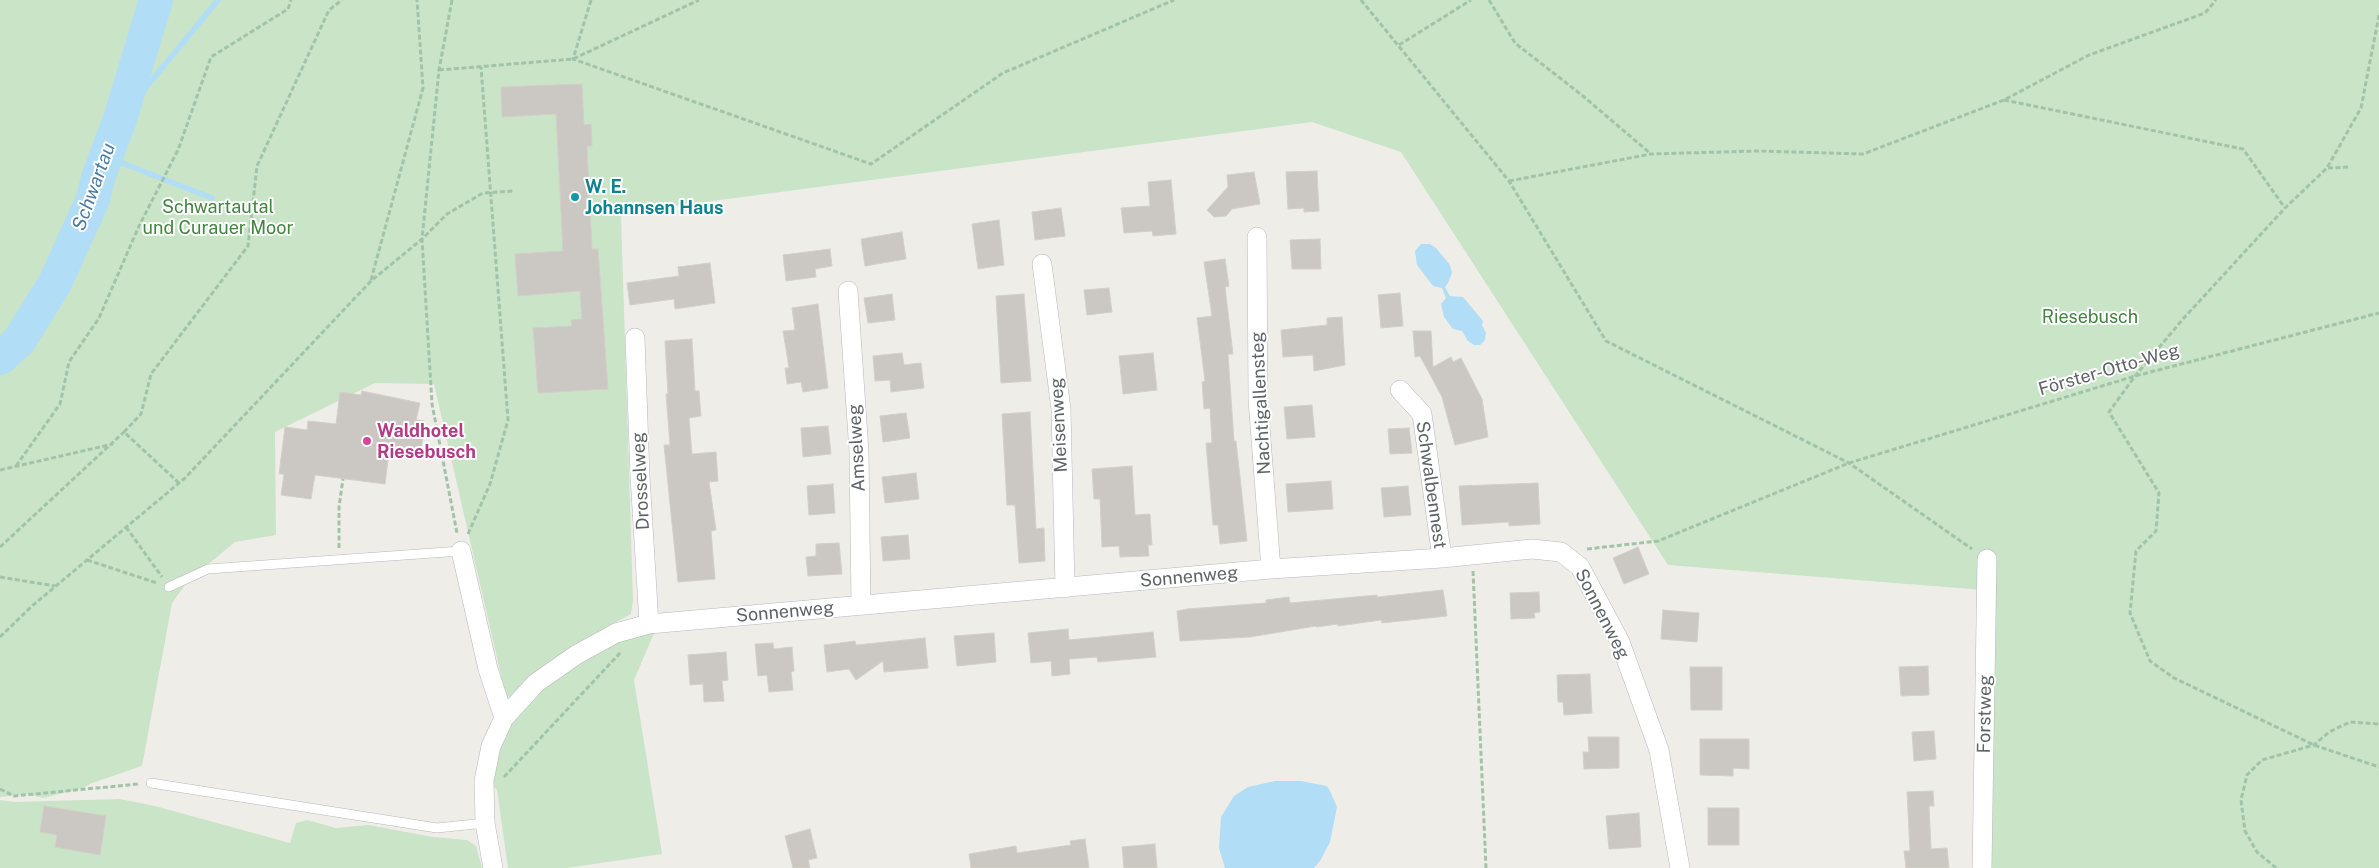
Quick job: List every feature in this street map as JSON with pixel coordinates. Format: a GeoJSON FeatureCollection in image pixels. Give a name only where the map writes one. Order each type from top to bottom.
{"type":"FeatureCollection","features":[{"type":"Feature","properties":{"kind":"street","name":"Nachtigallensteg"},"geometry":{"type":"LineString","coordinates":[[1257,237],[1258,400],[1272,569]]}},
{"type":"Feature","properties":{"kind":"street","name":"Meisenweg"},"geometry":{"type":"LineString","coordinates":[[1042,264],[1061,409],[1065,588]]}},
{"type":"Feature","properties":{"kind":"street","name":"Amselweg"},"geometry":{"type":"LineString","coordinates":[[848,291],[859,452],[861,606]]}},
{"type":"Feature","properties":{"kind":"street","name":"Drosselweg"},"geometry":{"type":"LineString","coordinates":[[635,338],[648,624]]}},
{"type":"Feature","properties":{"kind":"street","name":"Schwalbennest"},"geometry":{"type":"LineString","coordinates":[[1400,390],[1422,414],[1442,558]]}},
{"type":"Feature","properties":{"kind":"street","name":"Sonnenweg"},"geometry":{"type":"LineString","coordinates":[[493,868],[483,795],[485,766],[504,718],[536,683],[576,655],[616,633],[648,624],[1272,569],[1442,558],[1532,549],[1561,552],[1580,567],[1620,642],[1659,750],[1680,868]]}},
{"type":"Feature","properties":{"kind":"street"},"geometry":{"type":"LineString","coordinates":[[461,551],[488,669],[504,718]]}},
{"type":"Feature","properties":{"kind":"street","name":"Forstweg"},"geometry":{"type":"LineString","coordinates":[[1982,868],[1987,559]]}},
{"type":"Feature","properties":{"kind":"lane"},"geometry":{"type":"LineString","coordinates":[[169,587],[208,569],[461,551]]}},
{"type":"Feature","properties":{"kind":"lane"},"geometry":{"type":"LineString","coordinates":[[151,783],[437,828],[486,823]]}},
{"type":"Feature","properties":{"kind":"path"},"geometry":{"type":"LineString","coordinates":[[16,466],[60,404],[69,362],[99,318],[140,226],[178,150],[211,57],[288,9],[291,0]]}},
{"type":"Feature","properties":{"kind":"path"},"geometry":{"type":"LineString","coordinates":[[0,547],[114,444],[141,414],[151,374],[248,246],[257,166],[329,10],[342,0]]}},
{"type":"Feature","properties":{"kind":"path"},"geometry":{"type":"LineString","coordinates":[[371,281],[423,88],[417,0]]}},
{"type":"Feature","properties":{"kind":"path"},"geometry":{"type":"LineString","coordinates":[[452,0],[439,70],[422,240],[432,404],[461,551]]}},
{"type":"Feature","properties":{"kind":"path"},"geometry":{"type":"LineString","coordinates":[[573,59],[592,0]]}},
{"type":"Feature","properties":{"kind":"path"},"geometry":{"type":"LineString","coordinates":[[439,70],[573,59],[699,0]]}},
{"type":"Feature","properties":{"kind":"path"},"geometry":{"type":"LineString","coordinates":[[573,59],[871,164],[1002,72],[1174,0]]}},
{"type":"Feature","properties":{"kind":"path"},"geometry":{"type":"LineString","coordinates":[[1361,0],[1509,181],[1606,342],[1849,462],[1987,559]]}},
{"type":"Feature","properties":{"kind":"path"},"geometry":{"type":"LineString","coordinates":[[1399,45],[1471,0]]}},
{"type":"Feature","properties":{"kind":"path"},"geometry":{"type":"LineString","coordinates":[[1489,0],[1515,43],[1583,96],[1651,154]]}},
{"type":"Feature","properties":{"kind":"path"},"geometry":{"type":"LineString","coordinates":[[1509,181],[1651,154],[1757,151],[1863,154],[2004,100],[2089,55],[2205,13],[2216,0]]}},
{"type":"Feature","properties":{"kind":"path"},"geometry":{"type":"LineString","coordinates":[[2379,15],[2361,108],[2327,168],[2286,208],[2183,319],[2135,376],[2108,412],[2159,493],[2156,531],[2136,551],[2130,613],[2150,661],[2174,678],[2314,745],[2379,767]]}},
{"type":"Feature","properties":{"kind":"path"},"geometry":{"type":"LineString","coordinates":[[461,551],[490,484],[508,420],[481,67]]}},
{"type":"Feature","properties":{"kind":"path"},"geometry":{"type":"LineString","coordinates":[[2004,100],[2243,149],[2286,208]]}},
{"type":"Feature","properties":{"kind":"path"},"geometry":{"type":"LineString","coordinates":[[2327,168],[2350,168]]}},
{"type":"Feature","properties":{"kind":"path"},"geometry":{"type":"LineString","coordinates":[[0,637],[55,586],[178,483],[371,281],[422,240],[447,214],[483,193],[514,191]]}},
{"type":"Feature","properties":{"kind":"path","name":"Förster-Otto-Weg"},"geometry":{"type":"LineString","coordinates":[[1561,552],[1658,541],[1849,462],[2135,376],[2379,313]]}},
{"type":"Feature","properties":{"kind":"path"},"geometry":{"type":"LineString","coordinates":[[124,432],[178,483]]}},
{"type":"Feature","properties":{"kind":"path"},"geometry":{"type":"LineString","coordinates":[[0,470],[114,444]]}},
{"type":"Feature","properties":{"kind":"path"},"geometry":{"type":"LineString","coordinates":[[340,559],[338,527],[343,479]]}},
{"type":"Feature","properties":{"kind":"path"},"geometry":{"type":"LineString","coordinates":[[126,527],[169,587]]}},
{"type":"Feature","properties":{"kind":"path"},"geometry":{"type":"LineString","coordinates":[[1471,554],[1476,606],[1486,868]]}},
{"type":"Feature","properties":{"kind":"path"},"geometry":{"type":"LineString","coordinates":[[87,560],[169,587]]}},
{"type":"Feature","properties":{"kind":"path"},"geometry":{"type":"LineString","coordinates":[[0,577],[55,586]]}},
{"type":"Feature","properties":{"kind":"path"},"geometry":{"type":"LineString","coordinates":[[483,795],[492,791],[628,645]]}},
{"type":"Feature","properties":{"kind":"path"},"geometry":{"type":"LineString","coordinates":[[2276,868],[2256,852],[2245,832],[2241,800],[2247,775],[2262,760],[2314,745],[2329,732],[2350,722],[2379,724]]}},
{"type":"Feature","properties":{"kind":"path"},"geometry":{"type":"LineString","coordinates":[[0,789],[14,796],[151,783]]}},
{"type":"Feature","properties":{"kind":"green space","name":"Riesebusch"},"geometry":{"type":"Polygon","coordinates":[[[0,0],[2379,0],[2379,868],[1989,868],[1996,591],[1668,565],[1401,152],[1312,122],[621,213],[633,601],[631,614],[572,646],[529,678],[510,697],[506,697],[434,384],[375,383],[275,432],[276,535],[235,542],[188,581],[172,603],[142,766],[92,783],[83,788],[43,798],[27,794],[0,797],[0,0]]]}},
{"type":"Feature","properties":{"kind":"green space"},"geometry":{"type":"Polygon","coordinates":[[[655,631],[634,680],[662,854],[567,868],[508,868],[497,790],[490,783],[497,753],[510,721],[540,690],[579,663],[621,640],[655,631]]]}},
{"type":"Feature","properties":{"kind":"green space"},"geometry":{"type":"Polygon","coordinates":[[[120,799],[155,806],[290,843],[296,823],[307,820],[336,828],[368,825],[433,837],[467,840],[476,846],[482,868],[0,868],[0,800],[14,802],[120,799]]]}},
{"type":"Feature","properties":{"kind":"water"},"geometry":{"type":"Polygon","coordinates":[[[1421,244],[1430,244],[1436,248],[1450,265],[1452,273],[1445,287],[1450,296],[1463,297],[1483,321],[1482,325],[1486,333],[1485,340],[1480,345],[1474,345],[1468,341],[1462,331],[1453,329],[1444,317],[1441,304],[1446,298],[1442,288],[1433,286],[1417,265],[1415,251],[1421,244]]]}},
{"type":"Feature","properties":{"kind":"water"},"geometry":{"type":"Polygon","coordinates":[[[1275,781],[1301,781],[1327,786],[1330,791],[1337,807],[1330,842],[1320,861],[1314,868],[1225,868],[1219,848],[1221,817],[1234,796],[1248,787],[1275,781]]]}},
{"type":"Feature","properties":{"kind":"building"},"geometry":{"type":"Polygon","coordinates":[[[582,84],[584,125],[591,124],[592,146],[587,146],[592,249],[598,249],[608,389],[538,393],[533,328],[572,326],[571,320],[582,319],[580,291],[518,296],[515,254],[563,251],[556,114],[502,117],[501,87],[582,84]]]}},
{"type":"Feature","properties":{"kind":"building"},"geometry":{"type":"Polygon","coordinates":[[[1317,171],[1319,211],[1304,212],[1304,208],[1288,209],[1286,172],[1317,171]]]}},
{"type":"Feature","properties":{"kind":"building"},"geometry":{"type":"Polygon","coordinates":[[[1254,172],[1260,204],[1232,209],[1226,216],[1214,217],[1207,210],[1228,187],[1227,175],[1254,172]]]}},
{"type":"Feature","properties":{"kind":"building"},"geometry":{"type":"Polygon","coordinates":[[[1171,180],[1176,234],[1153,236],[1152,231],[1124,233],[1121,208],[1150,206],[1148,182],[1171,180]]]}},
{"type":"Feature","properties":{"kind":"building"},"geometry":{"type":"Polygon","coordinates":[[[1061,208],[1065,236],[1035,240],[1032,212],[1061,208]]]}},
{"type":"Feature","properties":{"kind":"building"},"geometry":{"type":"Polygon","coordinates":[[[999,220],[1004,265],[978,269],[972,224],[999,220]]]}},
{"type":"Feature","properties":{"kind":"building"},"geometry":{"type":"Polygon","coordinates":[[[902,232],[906,259],[865,266],[861,239],[902,232]]]}},
{"type":"Feature","properties":{"kind":"building"},"geometry":{"type":"Polygon","coordinates":[[[1320,239],[1321,269],[1292,269],[1290,240],[1320,239]]]}},
{"type":"Feature","properties":{"kind":"building"},"geometry":{"type":"Polygon","coordinates":[[[830,249],[832,266],[815,269],[816,277],[786,281],[783,255],[830,249]]]}},
{"type":"Feature","properties":{"kind":"building"},"geometry":{"type":"Polygon","coordinates":[[[1225,259],[1229,286],[1225,287],[1233,354],[1228,354],[1234,441],[1236,441],[1247,541],[1220,544],[1218,525],[1213,525],[1206,443],[1212,443],[1210,408],[1204,409],[1202,382],[1205,381],[1197,318],[1212,316],[1204,262],[1225,259]]]}},
{"type":"Feature","properties":{"kind":"building"},"geometry":{"type":"Polygon","coordinates":[[[710,263],[715,303],[675,309],[674,299],[630,305],[627,283],[679,276],[678,267],[710,263]]]}},
{"type":"Feature","properties":{"kind":"building"},"geometry":{"type":"Polygon","coordinates":[[[1109,288],[1112,312],[1087,315],[1084,290],[1109,288]]]}},
{"type":"Feature","properties":{"kind":"building"},"geometry":{"type":"Polygon","coordinates":[[[1400,293],[1403,326],[1381,328],[1378,295],[1400,293]]]}},
{"type":"Feature","properties":{"kind":"building"},"geometry":{"type":"Polygon","coordinates":[[[892,294],[895,320],[868,323],[864,298],[892,294]]]}},
{"type":"Feature","properties":{"kind":"building"},"geometry":{"type":"Polygon","coordinates":[[[1024,294],[1031,381],[1001,383],[996,296],[1024,294]]]}},
{"type":"Feature","properties":{"kind":"building"},"geometry":{"type":"Polygon","coordinates":[[[818,304],[828,388],[803,392],[801,382],[787,384],[785,368],[789,368],[783,331],[795,330],[792,308],[818,304]]]}},
{"type":"Feature","properties":{"kind":"building"},"geometry":{"type":"Polygon","coordinates":[[[1342,317],[1345,365],[1314,371],[1313,355],[1283,357],[1281,330],[1327,325],[1327,318],[1342,317]]]}},
{"type":"Feature","properties":{"kind":"building"},"geometry":{"type":"Polygon","coordinates":[[[1413,331],[1431,331],[1433,367],[1451,357],[1453,362],[1461,358],[1482,399],[1488,437],[1455,445],[1442,397],[1420,356],[1415,357],[1413,331]]]}},
{"type":"Feature","properties":{"kind":"building"},"geometry":{"type":"Polygon","coordinates":[[[692,339],[695,391],[699,391],[701,416],[689,418],[692,454],[716,452],[718,481],[709,482],[716,530],[711,531],[715,579],[678,582],[664,445],[670,445],[666,394],[668,394],[665,341],[692,339]]]}},
{"type":"Feature","properties":{"kind":"building"},"geometry":{"type":"Polygon","coordinates":[[[902,353],[904,365],[921,363],[924,388],[891,392],[890,380],[875,381],[873,356],[902,353]]]}},
{"type":"Feature","properties":{"kind":"building"},"geometry":{"type":"Polygon","coordinates":[[[1153,353],[1157,390],[1123,394],[1119,356],[1153,353]]]}},
{"type":"Feature","properties":{"kind":"building"},"geometry":{"type":"Polygon","coordinates":[[[362,391],[420,403],[416,420],[425,421],[420,456],[389,452],[385,484],[315,475],[311,499],[281,495],[284,474],[279,474],[285,427],[307,430],[308,421],[336,424],[340,392],[361,395],[362,391]]]}},
{"type":"Feature","properties":{"kind":"building"},"geometry":{"type":"Polygon","coordinates":[[[1312,405],[1315,437],[1287,439],[1284,407],[1312,405]]]}},
{"type":"Feature","properties":{"kind":"building"},"geometry":{"type":"Polygon","coordinates":[[[1030,412],[1036,529],[1044,528],[1045,561],[1019,563],[1015,505],[1007,505],[1002,414],[1030,412]]]}},
{"type":"Feature","properties":{"kind":"building"},"geometry":{"type":"Polygon","coordinates":[[[906,413],[910,438],[883,442],[880,416],[906,413]]]}},
{"type":"Feature","properties":{"kind":"building"},"geometry":{"type":"Polygon","coordinates":[[[828,426],[831,454],[803,457],[801,428],[828,426]]]}},
{"type":"Feature","properties":{"kind":"building"},"geometry":{"type":"Polygon","coordinates":[[[1409,428],[1412,453],[1390,454],[1388,429],[1409,428]]]}},
{"type":"Feature","properties":{"kind":"building"},"geometry":{"type":"Polygon","coordinates":[[[1132,466],[1135,515],[1150,514],[1152,545],[1148,545],[1149,556],[1120,557],[1119,546],[1102,547],[1100,499],[1094,499],[1092,469],[1132,466]]]}},
{"type":"Feature","properties":{"kind":"building"},"geometry":{"type":"Polygon","coordinates":[[[916,473],[919,499],[885,503],[882,477],[916,473]]]}},
{"type":"Feature","properties":{"kind":"building"},"geometry":{"type":"Polygon","coordinates":[[[1331,481],[1333,509],[1288,512],[1286,484],[1331,481]]]}},
{"type":"Feature","properties":{"kind":"building"},"geometry":{"type":"Polygon","coordinates":[[[1538,483],[1540,524],[1509,526],[1509,522],[1462,525],[1459,486],[1538,483]]]}},
{"type":"Feature","properties":{"kind":"building"},"geometry":{"type":"Polygon","coordinates":[[[833,484],[835,513],[809,515],[807,486],[833,484]]]}},
{"type":"Feature","properties":{"kind":"building"},"geometry":{"type":"Polygon","coordinates":[[[1408,486],[1411,515],[1384,517],[1381,488],[1408,486]]]}},
{"type":"Feature","properties":{"kind":"building"},"geometry":{"type":"Polygon","coordinates":[[[908,535],[910,559],[883,561],[881,537],[908,535]]]}},
{"type":"Feature","properties":{"kind":"building"},"geometry":{"type":"Polygon","coordinates":[[[839,543],[842,574],[808,576],[806,557],[816,556],[816,544],[839,543]]]}},
{"type":"Feature","properties":{"kind":"building"},"geometry":{"type":"Polygon","coordinates":[[[1638,547],[1649,574],[1624,584],[1613,558],[1638,547]]]}},
{"type":"Feature","properties":{"kind":"building"},"geometry":{"type":"Polygon","coordinates":[[[1443,590],[1447,616],[1382,623],[1381,620],[1338,626],[1338,624],[1316,626],[1250,637],[1180,641],[1177,611],[1187,609],[1266,603],[1266,600],[1289,597],[1290,603],[1443,590]]]}},
{"type":"Feature","properties":{"kind":"building"},"geometry":{"type":"Polygon","coordinates":[[[1539,592],[1540,612],[1534,613],[1535,618],[1511,619],[1510,593],[1539,592]]]}},
{"type":"Feature","properties":{"kind":"building"},"geometry":{"type":"Polygon","coordinates":[[[1663,610],[1699,613],[1697,642],[1661,639],[1663,610]]]}},
{"type":"Feature","properties":{"kind":"building"},"geometry":{"type":"Polygon","coordinates":[[[1068,629],[1069,640],[1153,632],[1156,657],[1098,662],[1097,657],[1069,659],[1070,674],[1052,676],[1051,661],[1031,663],[1028,633],[1068,629]]]}},
{"type":"Feature","properties":{"kind":"building"},"geometry":{"type":"Polygon","coordinates":[[[994,633],[996,662],[957,666],[954,636],[994,633]]]}},
{"type":"Feature","properties":{"kind":"building"},"geometry":{"type":"Polygon","coordinates":[[[925,638],[928,668],[884,672],[883,661],[856,680],[849,669],[827,672],[824,645],[855,641],[856,645],[925,638]]]}},
{"type":"Feature","properties":{"kind":"building"},"geometry":{"type":"Polygon","coordinates":[[[773,643],[774,649],[792,647],[794,671],[791,672],[793,690],[769,692],[767,675],[758,676],[755,644],[773,643]]]}},
{"type":"Feature","properties":{"kind":"building"},"geometry":{"type":"Polygon","coordinates":[[[726,652],[728,680],[722,681],[724,701],[704,702],[703,684],[690,685],[688,655],[726,652]]]}},
{"type":"Feature","properties":{"kind":"building"},"geometry":{"type":"Polygon","coordinates":[[[1928,666],[1929,695],[1901,696],[1899,667],[1928,666]]]}},
{"type":"Feature","properties":{"kind":"building"},"geometry":{"type":"Polygon","coordinates":[[[1690,667],[1722,667],[1722,710],[1691,710],[1690,667]]]}},
{"type":"Feature","properties":{"kind":"building"},"geometry":{"type":"Polygon","coordinates":[[[1590,674],[1592,713],[1564,715],[1563,702],[1558,702],[1557,675],[1590,674]]]}},
{"type":"Feature","properties":{"kind":"building"},"geometry":{"type":"Polygon","coordinates":[[[1934,731],[1936,759],[1914,761],[1912,732],[1934,731]]]}},
{"type":"Feature","properties":{"kind":"building"},"geometry":{"type":"Polygon","coordinates":[[[1588,737],[1619,737],[1619,768],[1584,769],[1583,752],[1589,752],[1588,737]]]}},
{"type":"Feature","properties":{"kind":"building"},"geometry":{"type":"Polygon","coordinates":[[[1700,739],[1749,739],[1749,769],[1733,768],[1733,776],[1700,775],[1700,739]]]}},
{"type":"Feature","properties":{"kind":"building"},"geometry":{"type":"Polygon","coordinates":[[[1933,791],[1934,806],[1929,806],[1931,849],[1947,848],[1949,868],[1906,868],[1904,851],[1910,851],[1907,792],[1933,791]]]}},
{"type":"Feature","properties":{"kind":"building"},"geometry":{"type":"Polygon","coordinates":[[[44,806],[106,816],[100,855],[55,847],[57,835],[40,832],[44,806]]]}},
{"type":"Feature","properties":{"kind":"building"},"geometry":{"type":"Polygon","coordinates":[[[1708,808],[1739,808],[1739,845],[1708,845],[1708,808]]]}},
{"type":"Feature","properties":{"kind":"building"},"geometry":{"type":"Polygon","coordinates":[[[1639,813],[1641,847],[1609,849],[1606,816],[1639,813]]]}},
{"type":"Feature","properties":{"kind":"building"},"geometry":{"type":"Polygon","coordinates":[[[810,829],[817,858],[808,860],[810,868],[793,868],[785,836],[810,829]]]}},
{"type":"Feature","properties":{"kind":"building"},"geometry":{"type":"Polygon","coordinates":[[[1085,839],[1089,868],[971,868],[969,854],[1016,846],[1017,853],[1071,845],[1070,841],[1085,839]]]}},
{"type":"Feature","properties":{"kind":"building"},"geometry":{"type":"Polygon","coordinates":[[[1155,844],[1157,868],[1124,868],[1122,847],[1155,844]]]}},
{"type":"Feature","properties":{"kind":"waterway","name":"Schwartau"},"geometry":{"type":"LineString","coordinates":[[0,358],[19,341],[55,283],[93,199],[98,178],[120,119],[156,0]]}},
{"type":"Feature","properties":{"kind":"waterway"},"geometry":{"type":"LineString","coordinates":[[120,119],[218,0]]}},
{"type":"Feature","properties":{"kind":"waterway"},"geometry":{"type":"LineString","coordinates":[[107,157],[212,198]]}},
{"type":"Feature","properties":{"kind":"place","name":"W. E. Johannsen Haus"},"geometry":{"type":"Point","coordinates":[575,197]}},
{"type":"Feature","properties":{"kind":"place","name":"Waldhotel Riesebusch"},"geometry":{"type":"Point","coordinates":[367,441]}},
{"type":"Feature","properties":{"kind":"park label","name":"Schwartautal und Curauer Moor"},"geometry":{"type":"Point","coordinates":[218,217]}}]}
